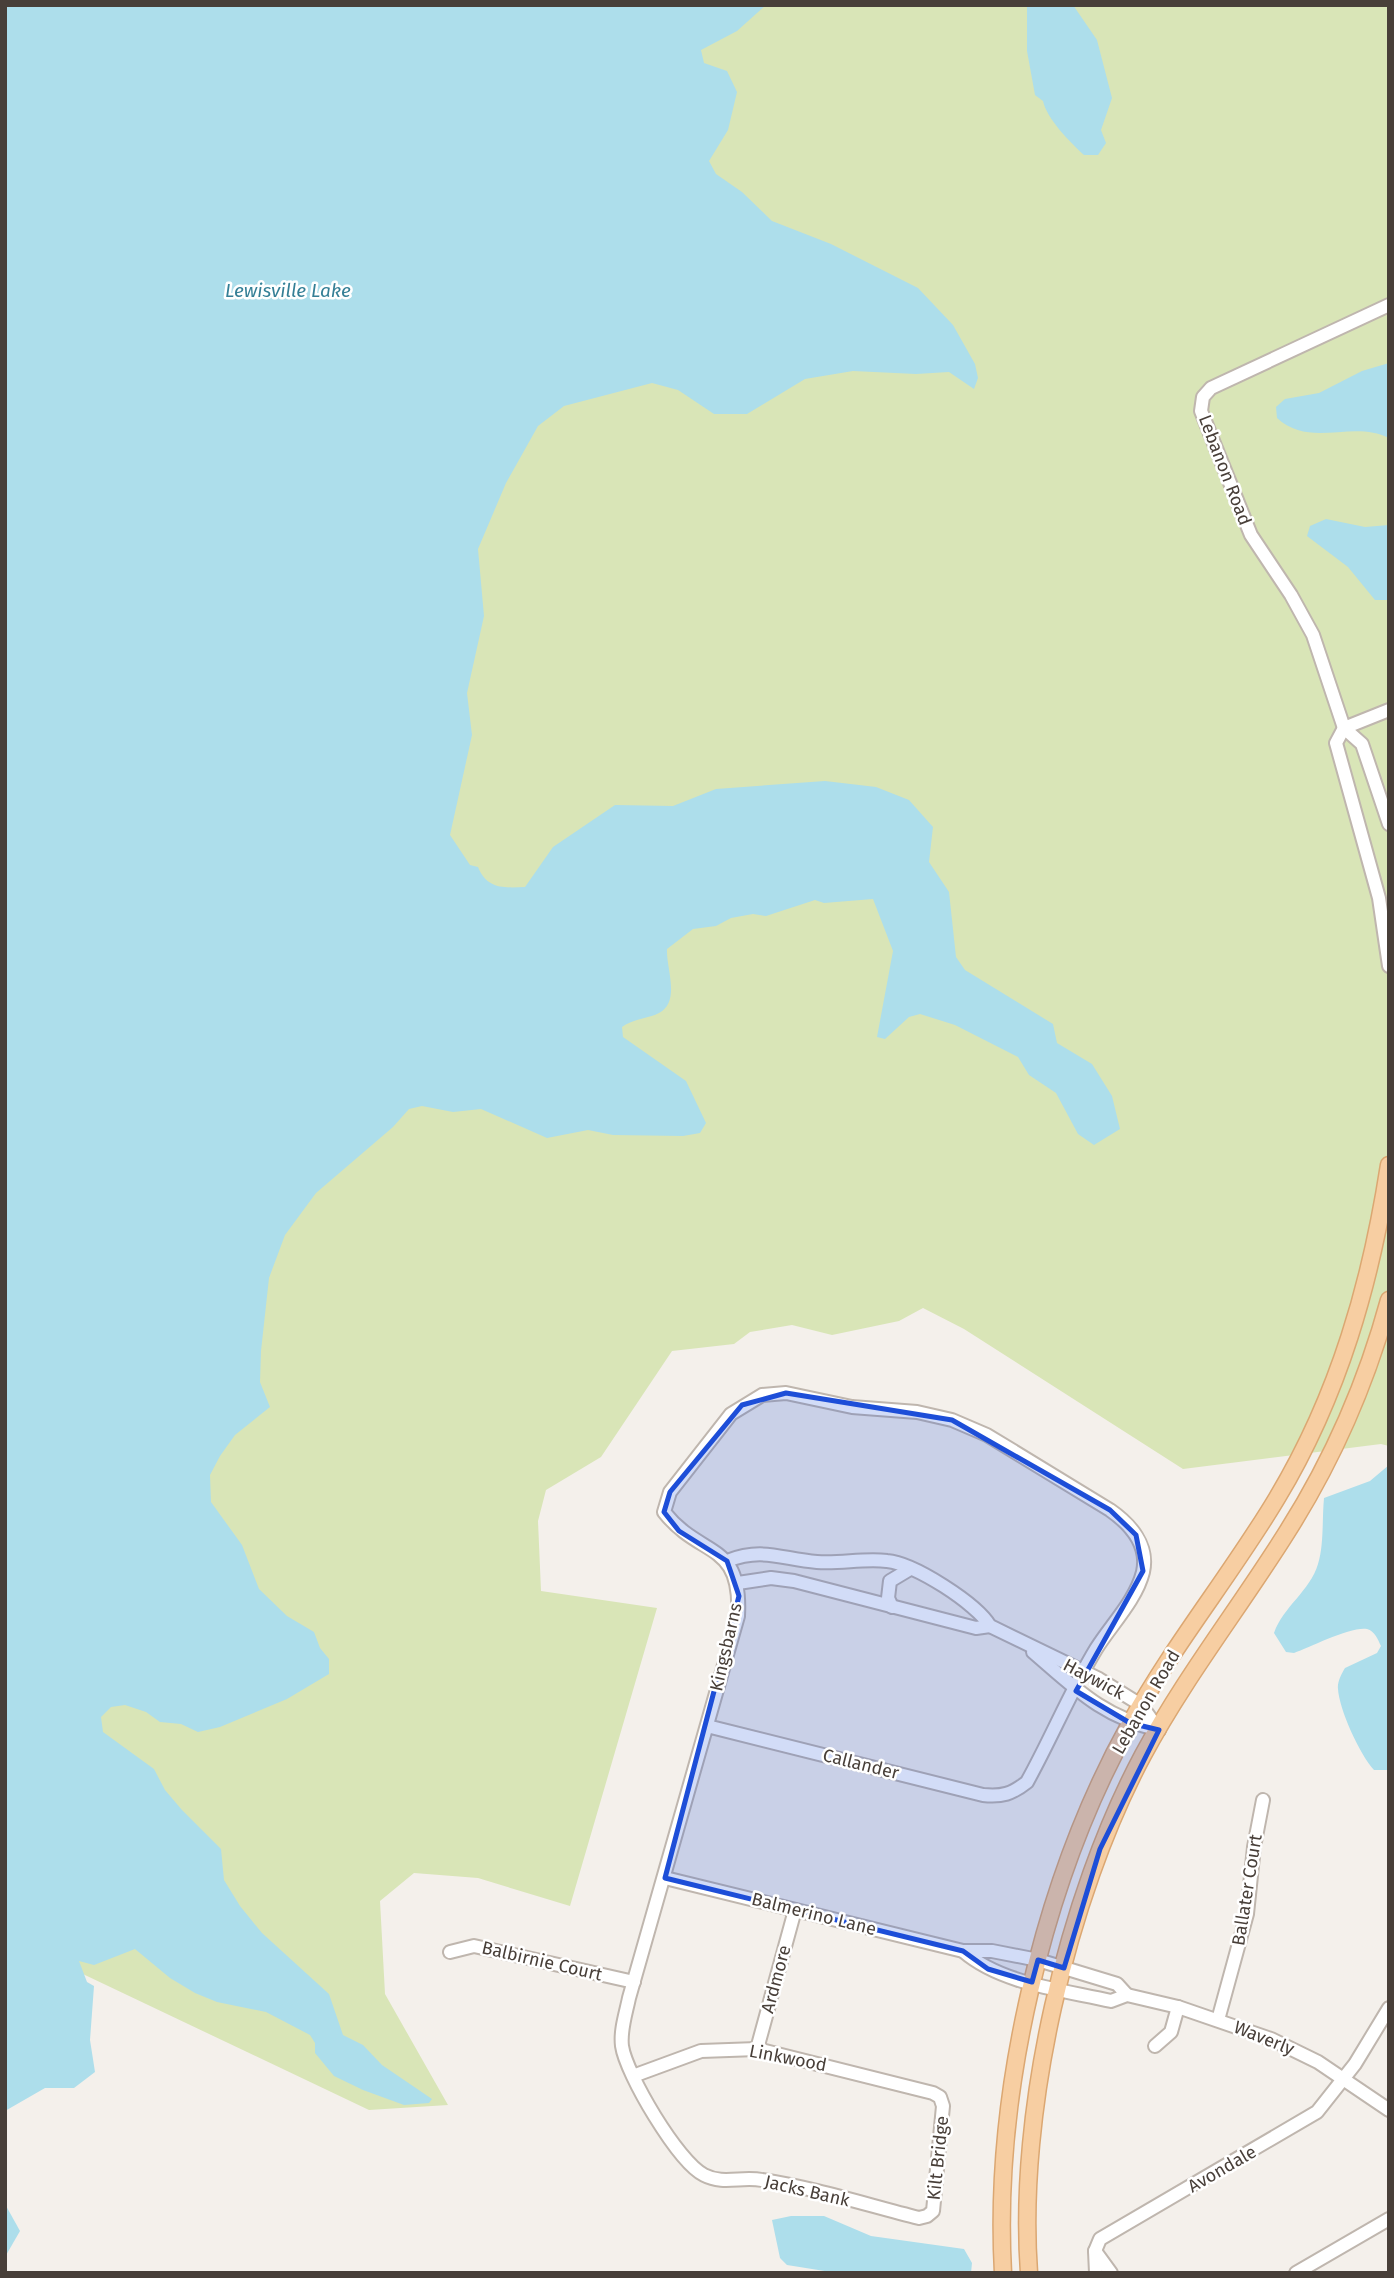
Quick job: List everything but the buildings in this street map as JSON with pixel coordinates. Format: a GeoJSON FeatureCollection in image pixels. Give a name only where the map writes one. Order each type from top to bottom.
{"type":"FeatureCollection","features":[{"type":"Feature","properties":{"kind":"main road","name":"Lebanon Road"},"geometry":{"type":"LineString","coordinates":[[1003,2273],[1003,2192],[1019,2041],[1038,1960],[1076,1842],[1130,1723],[1279,1495],[1325,1404],[1367,1281],[1389,1165]]}},
{"type":"Feature","properties":{"kind":"main road","name":"Lebanon Road"},"geometry":{"type":"LineString","coordinates":[[1029,2273],[1028,2178],[1045,2043],[1100,1849],[1143,1755],[1206,1653],[1288,1532],[1330,1456],[1375,1350],[1389,1300]]}},
{"type":"Feature","properties":{"kind":"street","name":"Lebanon Road"},"geometry":{"type":"LineString","coordinates":[[1389,305],[1217,384],[1206,391],[1200,404],[1202,417],[1245,523],[1299,608],[1318,648],[1343,728],[1363,744],[1389,824]]}},
{"type":"Feature","properties":{"kind":"street"},"geometry":{"type":"LineString","coordinates":[[1343,728],[1389,710]]}},
{"type":"Feature","properties":{"kind":"street","name":"Lebanon Road"},"geometry":{"type":"LineString","coordinates":[[1343,728],[1336,743],[1384,897],[1389,966]]}},
{"type":"Feature","properties":{"kind":"street","name":"Kingsbarns"},"geometry":{"type":"LineString","coordinates":[[688,2163],[633,2076],[622,2042],[634,1982],[738,1616],[738,1583],[727,1561],[714,1550],[679,1531],[664,1512],[670,1492],[731,1413],[762,1395],[786,1393],[852,1407],[917,1412],[952,1420],[975,1430],[1110,1510],[1126,1522],[1144,1553],[1143,1572],[1135,1590],[1085,1671]]}},
{"type":"Feature","properties":{"kind":"street","name":"Haywick"},"geometry":{"type":"LineString","coordinates":[[727,1561],[751,1553],[849,1564],[890,1561],[910,1569],[984,1615],[990,1626],[1085,1671],[1142,1705],[1158,1730]]}},
{"type":"Feature","properties":{"kind":"street"},"geometry":{"type":"LineString","coordinates":[[801,1583],[804,1560]]}},
{"type":"Feature","properties":{"kind":"street"},"geometry":{"type":"LineString","coordinates":[[892,1607],[888,1598],[890,1581],[910,1569]]}},
{"type":"Feature","properties":{"kind":"street","name":"Haywick"},"geometry":{"type":"LineString","coordinates":[[738,1583],[771,1578],[801,1583],[975,1628],[990,1626]]}},
{"type":"Feature","properties":{"kind":"street","name":"Haywick"},"geometry":{"type":"LineString","coordinates":[[1019,1641],[1073,1689],[1130,1723],[1158,1730]]}},
{"type":"Feature","properties":{"kind":"street"},"geometry":{"type":"LineString","coordinates":[[1073,1689],[1085,1671]]}},
{"type":"Feature","properties":{"kind":"street"},"geometry":{"type":"LineString","coordinates":[[1096,1703],[1107,1684]]}},
{"type":"Feature","properties":{"kind":"street","name":"Callander"},"geometry":{"type":"LineString","coordinates":[[707,1726],[999,1797],[1015,1792],[1027,1782],[1073,1689]]}},
{"type":"Feature","properties":{"kind":"street","name":"Ballater Court"},"geometry":{"type":"LineString","coordinates":[[1219,2020],[1245,1926],[1254,1847],[1263,1800]]}},
{"type":"Feature","properties":{"kind":"street","name":"Balmerino Lane"},"geometry":{"type":"LineString","coordinates":[[665,1878],[963,1951],[992,1951],[1038,1960],[1064,1970]]}},
{"type":"Feature","properties":{"kind":"street","name":"Ardmore"},"geometry":{"type":"LineString","coordinates":[[757,2049],[795,1910]]}},
{"type":"Feature","properties":{"kind":"street","name":"Balbirnie Court"},"geometry":{"type":"LineString","coordinates":[[450,1952],[474,1946],[634,1982]]}},
{"type":"Feature","properties":{"kind":"street","name":"Balmerino Lane"},"geometry":{"type":"LineString","coordinates":[[963,1951],[988,1969],[1059,1989]]}},
{"type":"Feature","properties":{"kind":"street","name":"Waverly"},"geometry":{"type":"LineString","coordinates":[[1064,1970],[1117,1983],[1127,1995]]}},
{"type":"Feature","properties":{"kind":"street","name":"Waverly"},"geometry":{"type":"LineString","coordinates":[[1059,1989],[1111,2001],[1127,1995],[1219,2020],[1280,2043],[1344,2079],[1389,2110]]}},
{"type":"Feature","properties":{"kind":"street"},"geometry":{"type":"LineString","coordinates":[[1155,2046],[1171,2032],[1178,2007]]}},
{"type":"Feature","properties":{"kind":"street","name":"Avondale"},"geometry":{"type":"LineString","coordinates":[[1095,2251],[1100,2239],[1301,2123],[1325,2105],[1389,2008]]}},
{"type":"Feature","properties":{"kind":"street","name":"Linkwood"},"geometry":{"type":"LineString","coordinates":[[633,2076],[672,2059],[701,2051],[757,2049],[930,2092],[941,2099]]}},
{"type":"Feature","properties":{"kind":"street","name":"Kilt Bridge"},"geometry":{"type":"LineString","coordinates":[[929,2216],[934,2203],[941,2099]]}},
{"type":"Feature","properties":{"kind":"street","name":"Jacks Bank"},"geometry":{"type":"LineString","coordinates":[[688,2163],[702,2174],[717,2180],[764,2180],[919,2218],[929,2216]]}},
{"type":"Feature","properties":{"kind":"street"},"geometry":{"type":"LineString","coordinates":[[1296,2273],[1389,2219]]}},
{"type":"Feature","properties":{"kind":"street"},"geometry":{"type":"LineString","coordinates":[[1095,2251],[1096,2273]]}},
{"type":"Feature","properties":{"kind":"street"},"geometry":{"type":"LineString","coordinates":[[1095,2251],[1111,2273]]}},
{"type":"Feature","properties":{"kind":"highlighted area"},"geometry":{"type":"Polygon","coordinates":[[[786,1393],[952,1420],[1110,1510],[1136,1535],[1143,1571],[1076,1691],[1130,1723],[1159,1730],[1100,1849],[1064,1968],[1038,1960],[1032,1982],[988,1969],[963,1951],[665,1878],[739,1596],[727,1561],[679,1531],[664,1512],[670,1492],[742,1405],[786,1393]]]}},
{"type":"Feature","properties":{"kind":"green space"},"geometry":{"type":"Polygon","coordinates":[[[366,5],[1389,5],[1389,1446],[1381,1444],[1183,1469],[964,1329],[923,1308],[899,1321],[832,1335],[792,1325],[750,1332],[734,1344],[672,1351],[601,1457],[546,1490],[538,1521],[541,1591],[657,1608],[570,1906],[478,1878],[414,1873],[380,1901],[385,1994],[448,2105],[369,2110],[5,1937],[5,1258],[366,5]]]}},
{"type":"Feature","properties":{"kind":"water","name":"Lewisville Lake"},"geometry":{"type":"Polygon","coordinates":[[[5,5],[766,5],[737,31],[701,50],[704,63],[727,71],[737,92],[728,130],[709,161],[716,174],[742,192],[772,221],[831,244],[918,288],[953,325],[975,364],[978,378],[974,389],[949,372],[916,374],[853,371],[805,379],[747,414],[714,414],[678,390],[652,383],[564,406],[538,426],[506,483],[478,549],[484,616],[467,693],[472,735],[450,835],[470,865],[478,867],[486,880],[497,886],[525,887],[553,847],[615,805],[673,806],[716,789],[825,781],[876,787],[909,800],[933,827],[929,862],[949,892],[956,957],[965,970],[1053,1024],[1057,1043],[1092,1064],[1112,1096],[1120,1129],[1094,1145],[1078,1134],[1056,1093],[1029,1075],[1018,1057],[955,1025],[920,1014],[909,1017],[885,1039],[877,1037],[893,951],[873,899],[824,903],[815,900],[766,916],[753,914],[731,918],[716,926],[693,929],[667,949],[671,993],[666,1008],[622,1027],[623,1037],[686,1081],[706,1123],[700,1133],[683,1136],[613,1135],[588,1130],[547,1138],[481,1109],[453,1112],[422,1106],[409,1109],[393,1127],[316,1193],[285,1235],[269,1278],[261,1351],[260,1382],[270,1407],[235,1435],[220,1456],[210,1475],[211,1502],[242,1545],[259,1589],[287,1616],[314,1632],[320,1648],[329,1659],[329,1674],[287,1699],[220,1727],[198,1732],[181,1724],[160,1722],[146,1712],[125,1705],[111,1707],[101,1717],[103,1732],[154,1769],[165,1790],[221,1849],[224,1880],[240,1906],[262,1933],[329,1994],[343,2035],[363,2045],[382,2065],[432,2099],[429,2103],[404,2105],[334,2076],[315,2053],[315,2043],[310,2035],[266,2012],[217,2002],[195,1993],[170,1978],[135,1949],[94,1965],[79,1961],[87,1982],[94,1986],[90,2040],[95,2072],[74,2088],[45,2088],[5,2111],[5,5]]]}},
{"type":"Feature","properties":{"kind":"water"},"geometry":{"type":"Polygon","coordinates":[[[1027,5],[1073,5],[1097,40],[1112,98],[1101,130],[1106,143],[1098,155],[1084,155],[1078,150],[1054,123],[1043,101],[1035,95],[1027,51],[1027,5]]]}},
{"type":"Feature","properties":{"kind":"water"},"geometry":{"type":"Polygon","coordinates":[[[1389,363],[1389,438],[1361,431],[1304,432],[1277,418],[1276,407],[1285,399],[1319,393],[1362,371],[1389,363]]]}},
{"type":"Feature","properties":{"kind":"water"},"geometry":{"type":"Polygon","coordinates":[[[1326,519],[1365,527],[1389,525],[1389,600],[1375,600],[1348,567],[1307,536],[1310,526],[1326,519]]]}},
{"type":"Feature","properties":{"kind":"water"},"geometry":{"type":"Polygon","coordinates":[[[1389,1465],[1389,1770],[1374,1770],[1351,1731],[1339,1698],[1338,1686],[1345,1668],[1377,1653],[1381,1646],[1376,1636],[1367,1629],[1360,1629],[1294,1653],[1286,1652],[1274,1633],[1284,1615],[1309,1583],[1318,1564],[1324,1498],[1370,1481],[1389,1465]]]}},
{"type":"Feature","properties":{"kind":"water"},"geometry":{"type":"Polygon","coordinates":[[[5,2204],[20,2231],[5,2257],[5,2204]]]}},
{"type":"Feature","properties":{"kind":"water"},"geometry":{"type":"Polygon","coordinates":[[[791,2216],[824,2216],[871,2236],[964,2249],[972,2263],[971,2273],[837,2273],[787,2265],[780,2258],[772,2220],[791,2216]]]}}]}
